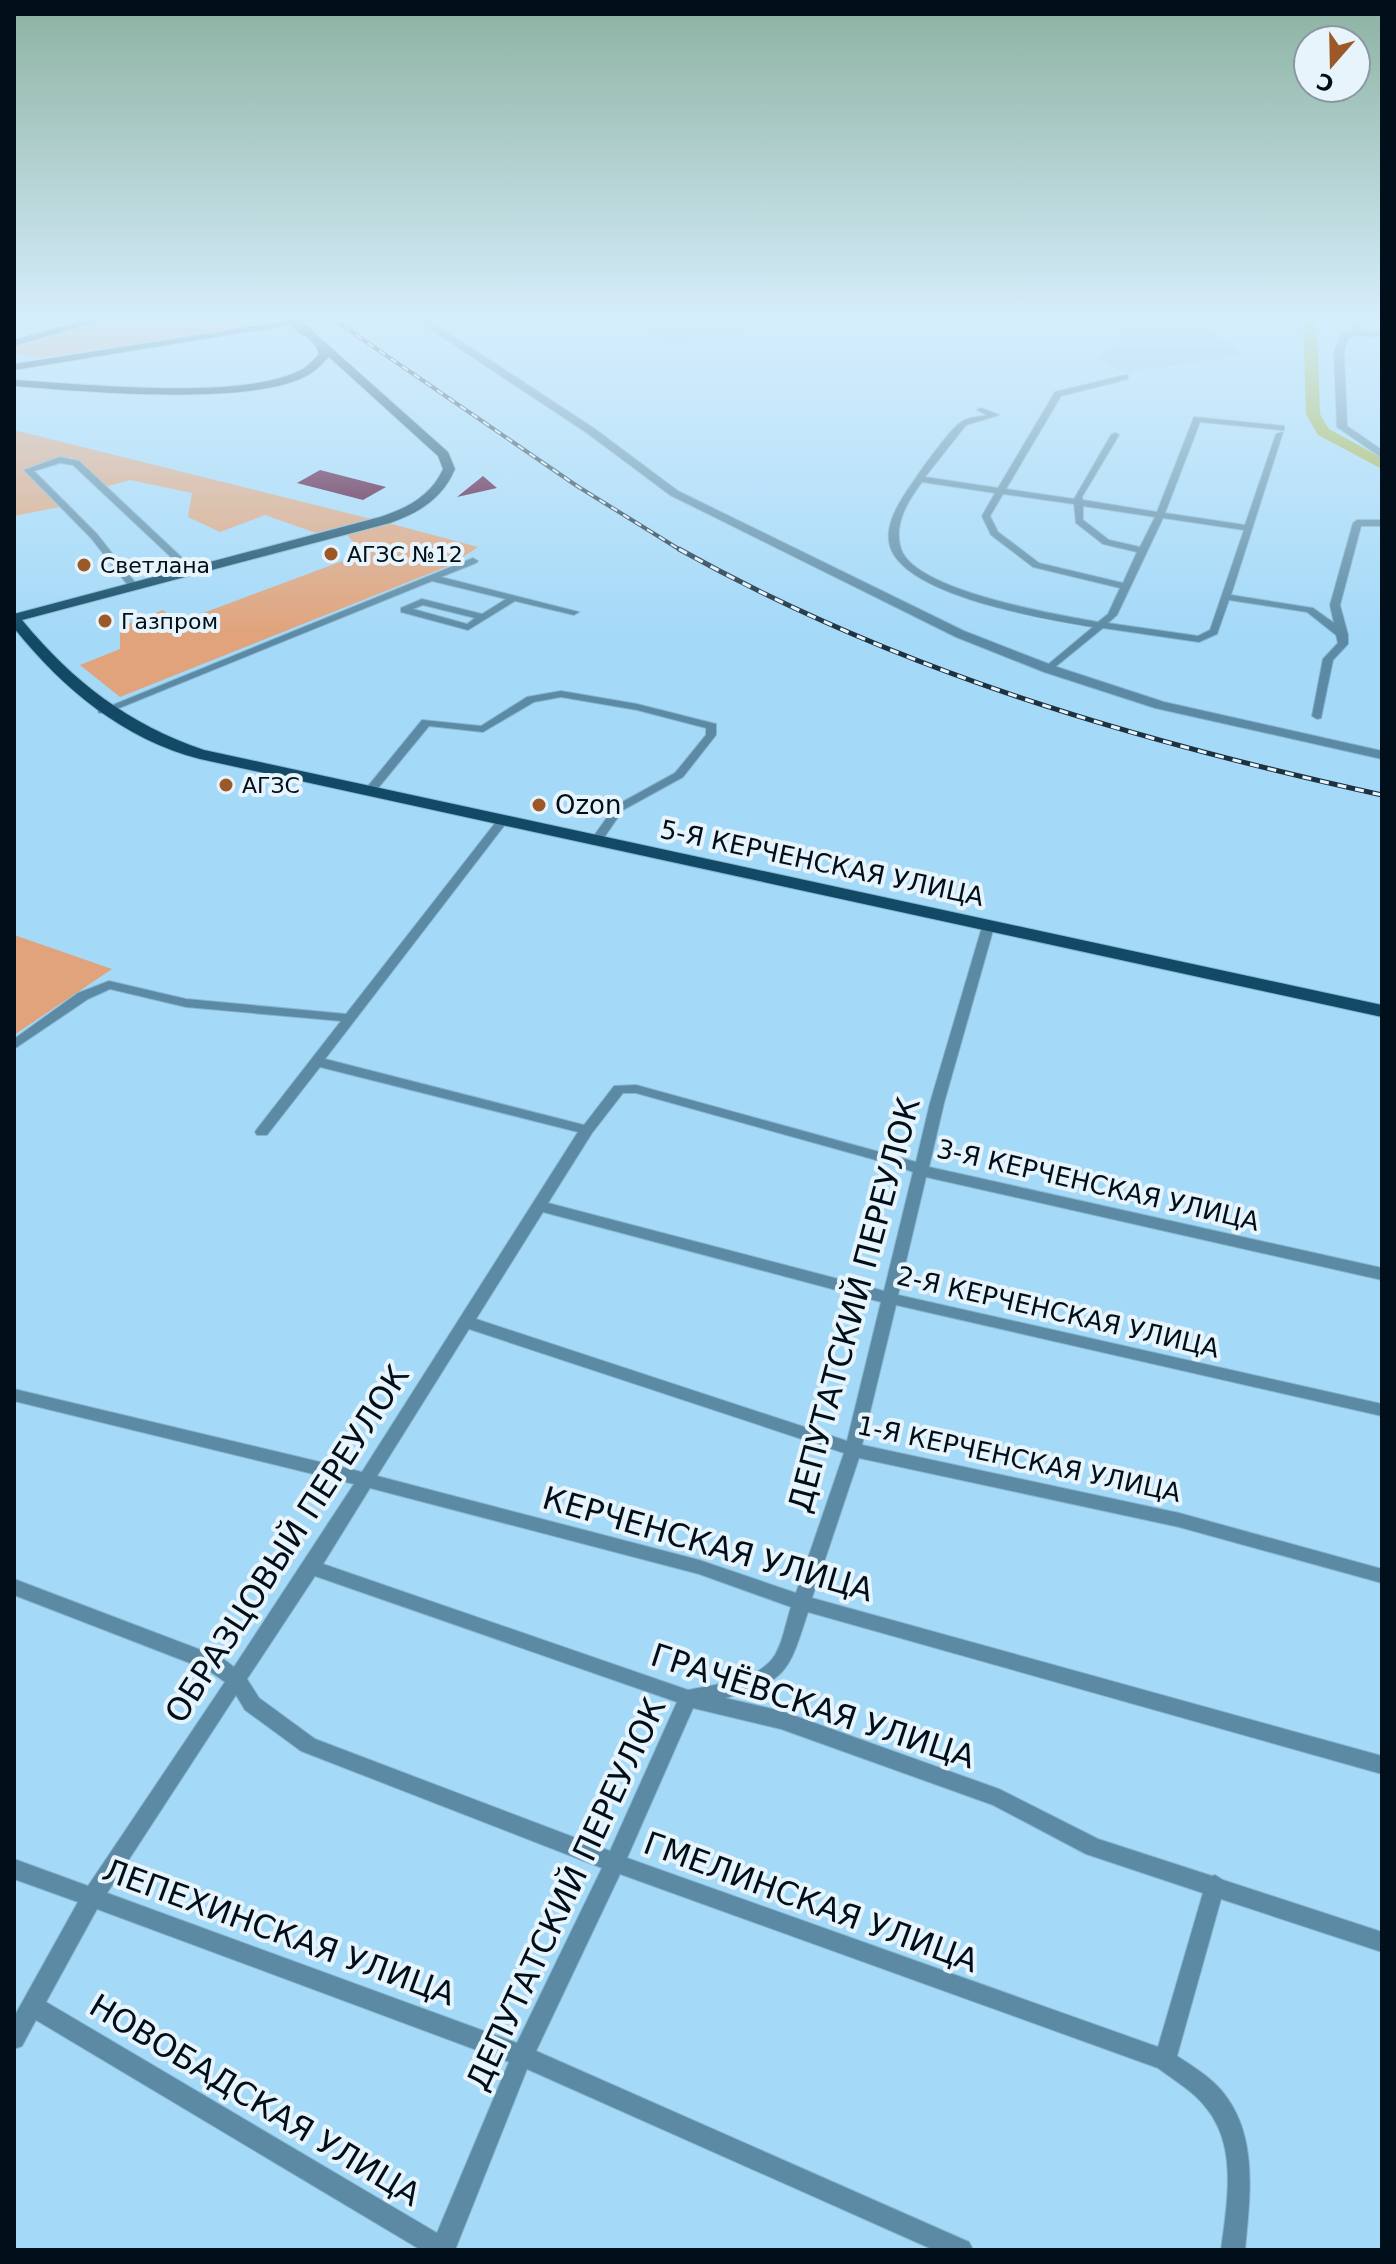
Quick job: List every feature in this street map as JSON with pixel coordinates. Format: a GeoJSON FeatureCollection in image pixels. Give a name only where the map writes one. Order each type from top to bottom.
{"type":"FeatureCollection","features":[{"type":"Feature","properties":{"kind":"main road"},"geometry":{"type":"LineString","coordinates":[[14,619],[413,509],[444,482],[449,462],[408,425]]}},
{"type":"Feature","properties":{"kind":"main road","name":"5-Я КЕРЧЕНСКАЯ УЛИЦА"},"geometry":{"type":"LineString","coordinates":[[14,619],[37,649],[103,711],[176,747],[1382,1011]]}},
{"type":"Feature","properties":{"kind":"street"},"geometry":{"type":"LineString","coordinates":[[581,425],[674,493],[960,634],[1049,669],[1160,705],[1382,755]]}},
{"type":"Feature","properties":{"kind":"street"},"geometry":{"type":"LineString","coordinates":[[962,425],[901,510],[894,530],[898,555],[905,563],[962,592],[1020,611],[1101,626],[1206,638],[1214,632],[1281,431],[1237,425]]}},
{"type":"Feature","properties":{"kind":"street"},"geometry":{"type":"LineString","coordinates":[[1040,425],[986,516],[994,533],[1045,569],[1125,586]]}},
{"type":"Feature","properties":{"kind":"street"},"geometry":{"type":"LineString","coordinates":[[1049,669],[1112,615],[1159,517],[1195,425]]}},
{"type":"Feature","properties":{"kind":"street"},"geometry":{"type":"LineString","coordinates":[[1342,425],[1382,455]]}},
{"type":"Feature","properties":{"kind":"street"},"geometry":{"type":"LineString","coordinates":[[1115,435],[1078,497],[1079,521],[1096,537],[1143,551]]}},
{"type":"Feature","properties":{"kind":"street"},"geometry":{"type":"LineString","coordinates":[[133,586],[94,536],[28,470],[60,460],[76,463],[191,571]]}},
{"type":"Feature","properties":{"kind":"street"},"geometry":{"type":"LineString","coordinates":[[922,479],[1159,517],[1249,528]]}},
{"type":"Feature","properties":{"kind":"street"},"geometry":{"type":"LineString","coordinates":[[1317,716],[1328,659],[1343,644],[1335,605],[1358,521],[1382,523]]}},
{"type":"Feature","properties":{"kind":"street"},"geometry":{"type":"LineString","coordinates":[[103,711],[473,561]]}},
{"type":"Feature","properties":{"kind":"street"},"geometry":{"type":"LineString","coordinates":[[431,578],[574,612]]}},
{"type":"Feature","properties":{"kind":"street"},"geometry":{"type":"LineString","coordinates":[[1226,597],[1310,610],[1343,635]]}},
{"type":"Feature","properties":{"kind":"street"},"geometry":{"type":"LineString","coordinates":[[483,617],[422,602],[404,610],[468,627],[513,598]]}},
{"type":"Feature","properties":{"kind":"street"},"geometry":{"type":"LineString","coordinates":[[370,791],[426,722],[483,729],[531,699],[547,695],[570,695],[637,707],[712,726],[711,735],[679,775],[619,808],[597,840]]}},
{"type":"Feature","properties":{"kind":"street"},"geometry":{"type":"LineString","coordinates":[[262,1132],[503,820]]}},
{"type":"Feature","properties":{"kind":"street","name":"ДЕПУТАТСКИЙ ПЕРЕУЛОК"},"geometry":{"type":"LineString","coordinates":[[443,2249],[522,2056],[615,1863],[688,1698],[759,1680],[774,1671],[783,1659],[799,1602],[853,1450],[937,1103],[988,927]]}},
{"type":"Feature","properties":{"kind":"street"},"geometry":{"type":"LineString","coordinates":[[14,1045],[83,996],[109,985],[186,1003],[349,1018]]}},
{"type":"Feature","properties":{"kind":"street"},"geometry":{"type":"LineString","coordinates":[[315,1061],[587,1130]]}},
{"type":"Feature","properties":{"kind":"street","name":"3-Я КЕРЧЕНСКАЯ УЛИЦА"},"geometry":{"type":"LineString","coordinates":[[619,1089],[636,1089],[899,1161],[923,1171],[1382,1274]]}},
{"type":"Feature","properties":{"kind":"street","name":"ОБРАЗЦОВЫЙ ПЕРЕУЛОК"},"geometry":{"type":"LineString","coordinates":[[14,2038],[93,1896],[311,1567],[587,1130],[619,1089]]}},
{"type":"Feature","properties":{"kind":"street","name":"2-Я КЕРЧЕНСКАЯ УЛИЦА"},"geometry":{"type":"LineString","coordinates":[[539,1206],[892,1299],[1382,1410]]}},
{"type":"Feature","properties":{"kind":"street","name":"1-Я КЕРЧЕНСКАЯ УЛИЦА"},"geometry":{"type":"LineString","coordinates":[[466,1322],[853,1450],[1179,1520],[1382,1576]]}},
{"type":"Feature","properties":{"kind":"street","name":"КЕРЧЕНСКАЯ УЛИЦА"},"geometry":{"type":"LineString","coordinates":[[14,1395],[366,1480],[699,1567],[799,1602],[1382,1765]]}},
{"type":"Feature","properties":{"kind":"street","name":"ГРАЧЁВСКАЯ УЛИЦА"},"geometry":{"type":"LineString","coordinates":[[311,1567],[688,1698],[781,1720],[999,1798],[1093,1847],[1382,1942]]}},
{"type":"Feature","properties":{"kind":"street","name":"ГМЕЛИНСКАЯ УЛИЦА"},"geometry":{"type":"LineString","coordinates":[[14,1587],[215,1664],[237,1680],[252,1704],[308,1745],[615,1863],[1165,2060],[1214,2100],[1227,2119],[1237,2150],[1239,2182],[1233,2250]]}},
{"type":"Feature","properties":{"kind":"street","name":"ЛЕПЕХИНСКАЯ УЛИЦА"},"geometry":{"type":"LineString","coordinates":[[14,1869],[522,2056],[961,2250]]}},
{"type":"Feature","properties":{"kind":"street"},"geometry":{"type":"LineString","coordinates":[[1165,2060],[1215,1885]]}},
{"type":"Feature","properties":{"kind":"street","name":"НОВОБАДСКАЯ УЛИЦА"},"geometry":{"type":"LineString","coordinates":[[33,2006],[443,2249]]}},
{"type":"Feature","properties":{"kind":"shaded area"},"geometry":{"type":"Polygon","coordinates":[[[14,430],[371,519],[316,533],[265,515],[220,532],[188,517],[192,493],[130,480],[105,487],[71,457],[28,471],[70,505],[14,516],[14,430]]]}},
{"type":"Feature","properties":{"kind":"shaded area"},"geometry":{"type":"Polygon","coordinates":[[[388,523],[478,547],[451,565],[120,697],[80,665],[120,649],[120,627],[163,610],[179,622],[364,553],[346,534],[388,523]]]}},
{"type":"Feature","properties":{"kind":"shaded area"},"geometry":{"type":"Polygon","coordinates":[[[14,935],[112,969],[14,1035],[14,935]]]}},
{"type":"Feature","properties":{"kind":"building"},"geometry":{"type":"Polygon","coordinates":[[[320,470],[386,487],[363,500],[297,483],[320,470]]]}},
{"type":"Feature","properties":{"kind":"building"},"geometry":{"type":"Polygon","coordinates":[[[483,476],[497,488],[457,497],[483,476]]]}},
{"type":"Feature","properties":{"kind":"waterway"},"geometry":{"type":"LineString","coordinates":[[1319,425],[1323,432],[1382,464]]}},
{"type":"Feature","properties":{"kind":"railway"},"geometry":{"type":"LineString","coordinates":[[487,425],[577,486],[682,551]]}},
{"type":"Feature","properties":{"kind":"railway"},"geometry":{"type":"LineString","coordinates":[[679,549],[762,593],[847,632],[1021,698],[1200,751],[1382,795]]}},
{"type":"Feature","properties":{"kind":"place","name":"АГЗС №12"},"geometry":{"type":"Point","coordinates":[331,554]}},
{"type":"Feature","properties":{"kind":"place","name":"Светлана"},"geometry":{"type":"Point","coordinates":[84,565]}},
{"type":"Feature","properties":{"kind":"place","name":"Газпром"},"geometry":{"type":"Point","coordinates":[105,621]}},
{"type":"Feature","properties":{"kind":"place","name":"АГЗС"},"geometry":{"type":"Point","coordinates":[226,785]}},
{"type":"Feature","properties":{"kind":"place","name":"Ozon"},"geometry":{"type":"Point","coordinates":[539,805]}}]}
